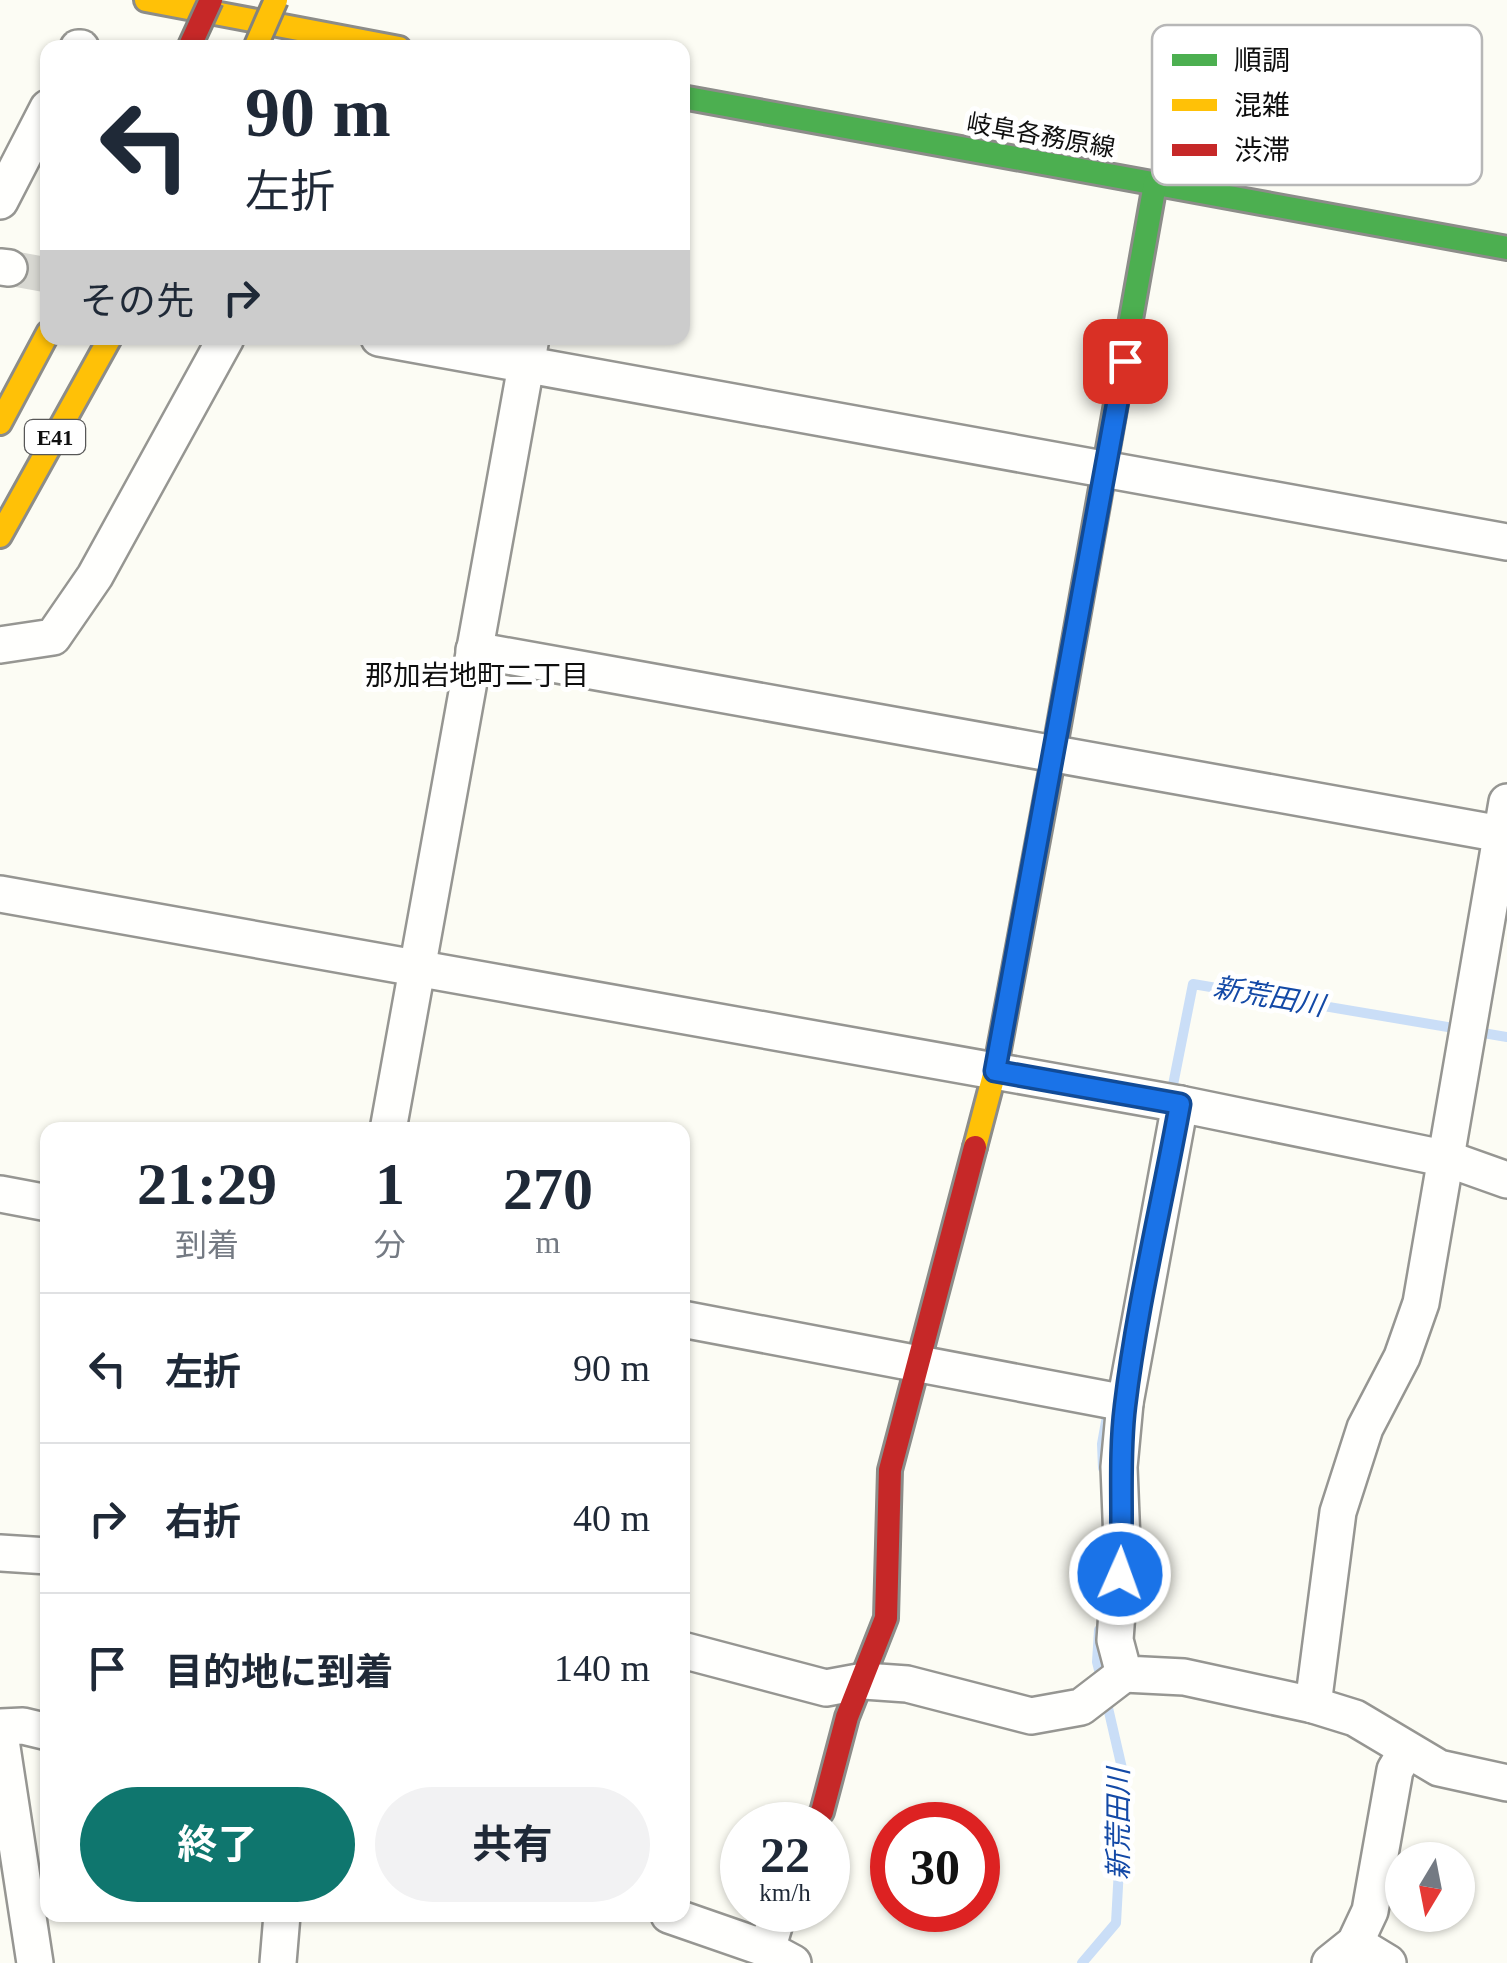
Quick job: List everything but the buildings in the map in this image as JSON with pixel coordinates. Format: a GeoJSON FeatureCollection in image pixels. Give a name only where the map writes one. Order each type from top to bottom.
{"type":"FeatureCollection","features":[{"type":"Feature","properties":{"kind":"main road"},"geometry":{"type":"LineString","coordinates":[[146,0],[337,40]]}},
{"type":"Feature","properties":{"kind":"main road"},"geometry":{"type":"LineString","coordinates":[[193,40],[211,0]]}},
{"type":"Feature","properties":{"kind":"main road"},"geometry":{"type":"LineString","coordinates":[[258,40],[276,0]]}},
{"type":"Feature","properties":{"kind":"main road","name":"岐阜各務原線"},"geometry":{"type":"LineString","coordinates":[[690,98],[1152,183]]}},
{"type":"Feature","properties":{"kind":"main road"},"geometry":{"type":"LineString","coordinates":[[825,1802],[848,1717],[886,1618],[890,1470],[995,1071],[1056,754],[1155,185]]}},
{"type":"Feature","properties":{"kind":"main road","name":"岐阜各務原線"},"geometry":{"type":"LineString","coordinates":[[1160,185],[1507,248]]}},
{"type":"Feature","properties":{"kind":"main road","name":"E41"},"geometry":{"type":"LineString","coordinates":[[0,423],[41,345]]}},
{"type":"Feature","properties":{"kind":"main road","name":"E41"},"geometry":{"type":"LineString","coordinates":[[0,536],[106,345]]}},
{"type":"Feature","properties":{"kind":"street"},"geometry":{"type":"LineString","coordinates":[[0,201],[40,124]]}},
{"type":"Feature","properties":{"kind":"street"},"geometry":{"type":"LineString","coordinates":[[0,645],[53,636],[95,576],[222,345]]}},
{"type":"Feature","properties":{"kind":"street"},"geometry":{"type":"LineString","coordinates":[[460,345],[529,351],[1107,468],[1507,542]]}},
{"type":"Feature","properties":{"kind":"street"},"geometry":{"type":"LineString","coordinates":[[389,1122],[529,351]]}},
{"type":"Feature","properties":{"kind":"street"},"geometry":{"type":"LineString","coordinates":[[474,650],[1056,754],[1505,824],[1421,1302],[1402,1357],[1365,1428],[1338,1512],[1312,1705]]}},
{"type":"Feature","properties":{"kind":"street"},"geometry":{"type":"LineString","coordinates":[[0,894],[1168,1102],[1448,1159],[1507,1180]]}},
{"type":"Feature","properties":{"kind":"street"},"geometry":{"type":"LineString","coordinates":[[1123,1674],[1115,1640],[1122,1542],[1112,1401],[1168,1102]]}},
{"type":"Feature","properties":{"kind":"street"},"geometry":{"type":"LineString","coordinates":[[0,1194],[40,1202]]}},
{"type":"Feature","properties":{"kind":"street"},"geometry":{"type":"LineString","coordinates":[[690,1320],[1112,1401]]}},
{"type":"Feature","properties":{"kind":"street"},"geometry":{"type":"LineString","coordinates":[[0,1553],[40,1556]]}},
{"type":"Feature","properties":{"kind":"street"},"geometry":{"type":"LineString","coordinates":[[690,1652],[826,1688],[864,1681],[908,1684],[1030,1716],[1084,1704],[1123,1674],[1184,1677],[1354,1718],[1439,1768],[1507,1783]]}},
{"type":"Feature","properties":{"kind":"street"},"geometry":{"type":"LineString","coordinates":[[35,1963],[0,1731],[23,1726],[40,1730]]}},
{"type":"Feature","properties":{"kind":"street"},"geometry":{"type":"LineString","coordinates":[[1388,1963],[1342,1953],[1370,1911],[1396,1770],[1407,1750]]}},
{"type":"Feature","properties":{"kind":"street"},"geometry":{"type":"LineString","coordinates":[[278,1963],[281,1922]]}},
{"type":"Feature","properties":{"kind":"street"},"geometry":{"type":"LineString","coordinates":[[689,1922],[780,1956]]}},
{"type":"Feature","properties":{"kind":"waterway","name":"新荒田川"},"geometry":{"type":"LineString","coordinates":[[1171,1095],[1193,984],[1507,1037]]}},
{"type":"Feature","properties":{"kind":"waterway","name":"新荒田川"},"geometry":{"type":"LineString","coordinates":[[1103,1468],[1107,1416]]}},
{"type":"Feature","properties":{"kind":"waterway","name":"新荒田川"},"geometry":{"type":"LineString","coordinates":[[1099,1630],[1097,1662],[1102,1682]]}},
{"type":"Feature","properties":{"kind":"waterway","name":"新荒田川"},"geometry":{"type":"LineString","coordinates":[[1082,1963],[1116,1923],[1124,1777],[1106,1699]]}},
{"type":"Feature","properties":{"kind":"tunnel"},"geometry":{"type":"LineString","coordinates":[[9,268],[40,274]]}},
{"type":"Feature","properties":{"kind":"traffic: fast"},"geometry":{"type":"LineString","coordinates":[[690,98],[1152,183]]}},
{"type":"Feature","properties":{"kind":"traffic: fast"},"geometry":{"type":"LineString","coordinates":[[1051,770],[1155,185]]}},
{"type":"Feature","properties":{"kind":"traffic: fast"},"geometry":{"type":"LineString","coordinates":[[1163,185],[1507,248]]}},
{"type":"Feature","properties":{"kind":"traffic: slow"},"geometry":{"type":"LineString","coordinates":[[146,0],[357,40]]}},
{"type":"Feature","properties":{"kind":"traffic: slow"},"geometry":{"type":"LineString","coordinates":[[258,40],[276,0]]}},
{"type":"Feature","properties":{"kind":"traffic: slow"},"geometry":{"type":"LineString","coordinates":[[0,423],[42,345]]}},
{"type":"Feature","properties":{"kind":"traffic: slow"},"geometry":{"type":"LineString","coordinates":[[0,536],[106,345]]}},
{"type":"Feature","properties":{"kind":"traffic: slow"},"geometry":{"type":"LineString","coordinates":[[975,1147],[995,1071],[1051,770]]}},
{"type":"Feature","properties":{"kind":"traffic: jam"},"geometry":{"type":"LineString","coordinates":[[193,40],[211,0]]}},
{"type":"Feature","properties":{"kind":"traffic: jam"},"geometry":{"type":"LineString","coordinates":[[825,1802],[847,1717],[886,1618],[890,1470],[975,1147]]}},
{"type":"Feature","properties":{"kind":"district","name":"那加岩地町二丁目"},"geometry":{"type":"Point","coordinates":[477,675]}},
{"type":"Feature","properties":{"kind":"route"},"geometry":{"type":"LineString","coordinates":[[1120,1574],[1119,1467],[1125,1403],[1180,1104],[995,1071],[1125,361]]}}]}
